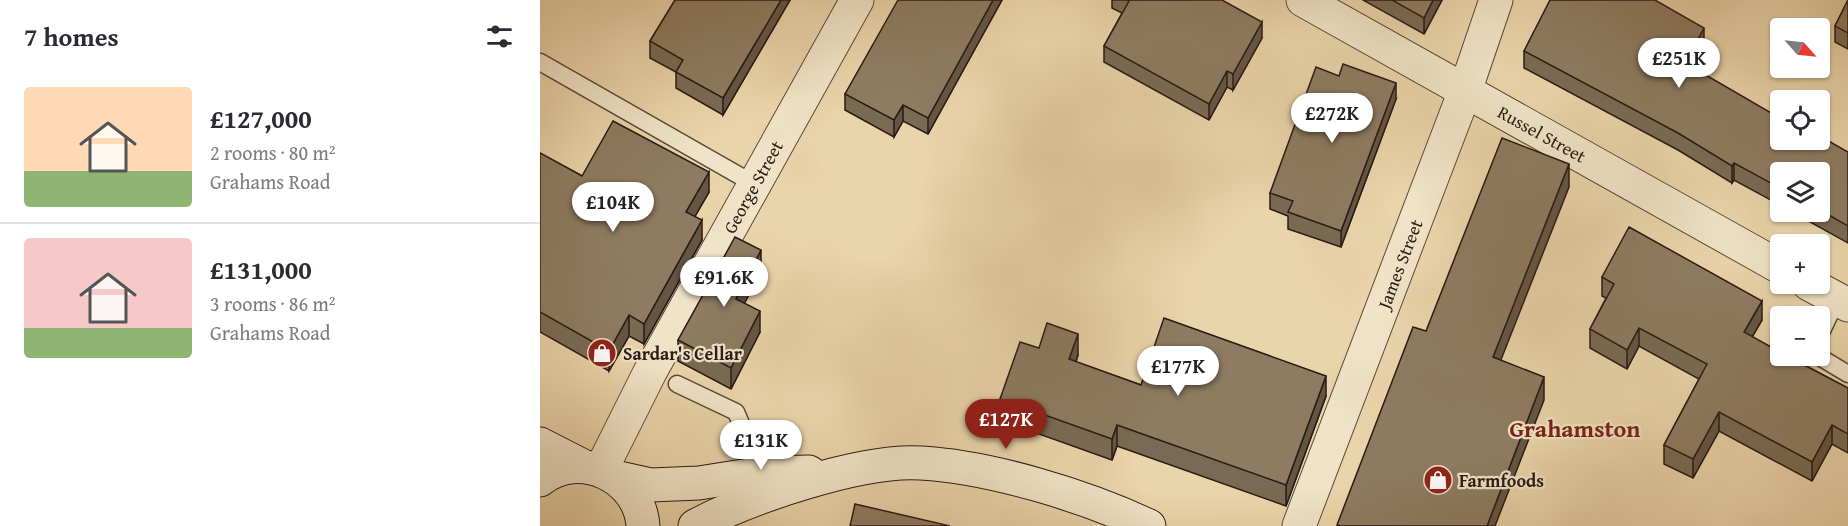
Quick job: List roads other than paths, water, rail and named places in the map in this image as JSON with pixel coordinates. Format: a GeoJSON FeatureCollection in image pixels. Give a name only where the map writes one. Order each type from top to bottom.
{"type":"FeatureCollection","features":[{"type":"Feature","properties":{"kind":"street","name":"George Street"},"geometry":{"type":"LineString","coordinates":[[600,471],[650,372],[857,0]]}},
{"type":"Feature","properties":{"kind":"street","name":"Russel Street"},"geometry":{"type":"LineString","coordinates":[[1303,0],[1770,261]]}},
{"type":"Feature","properties":{"kind":"street","name":"James Street"},"geometry":{"type":"LineString","coordinates":[[1299,526],[1465,91],[1496,0]]}},
{"type":"Feature","properties":{"kind":"street"},"geometry":{"type":"LineString","coordinates":[[1828,294],[1843,302]]}},
{"type":"Feature","properties":{"kind":"street"},"geometry":{"type":"LineString","coordinates":[[540,444],[600,471],[634,497],[643,526]]}},
{"type":"Feature","properties":{"kind":"street"},"geometry":{"type":"LineString","coordinates":[[695,526],[729,508],[849,471],[880,465],[921,463],[1016,478],[1149,526]]}},
{"type":"Feature","properties":{"kind":"street"},"geometry":{"type":"LineString","coordinates":[[540,480],[565,468],[600,471],[651,484],[699,483],[762,473],[849,471]]}},
{"type":"Feature","properties":{"kind":"lane"},"geometry":{"type":"LineString","coordinates":[[540,62],[754,184]]}},
{"type":"Feature","properties":{"kind":"lane"},"geometry":{"type":"LineString","coordinates":[[1830,320],[1843,302]]}},
{"type":"Feature","properties":{"kind":"lane"},"geometry":{"type":"LineString","coordinates":[[1830,363],[1848,374]]}},
{"type":"Feature","properties":{"kind":"lane"},"geometry":{"type":"LineString","coordinates":[[677,384],[736,412],[762,473]]}},
{"type":"Feature","properties":{"kind":"place","name":"Sardar's Cellar"},"geometry":{"type":"Point","coordinates":[602,353]}},
{"type":"Feature","properties":{"kind":"place","name":"Farmfoods"},"geometry":{"type":"Point","coordinates":[1438,480]}},
{"type":"Feature","properties":{"kind":"district","name":"Grahamston"},"geometry":{"type":"Point","coordinates":[1575,428]}}]}
